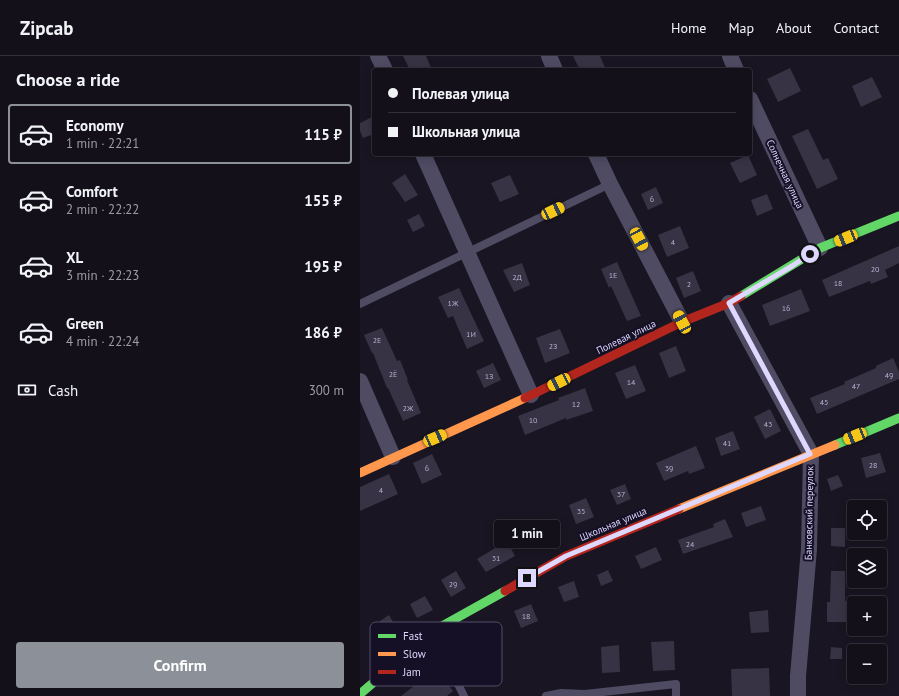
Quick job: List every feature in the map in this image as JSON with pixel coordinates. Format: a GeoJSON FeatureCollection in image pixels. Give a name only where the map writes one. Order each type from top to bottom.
{"type":"FeatureCollection","features":[{"type":"Feature","properties":{"kind":"street"},"geometry":{"type":"LineString","coordinates":[[378,56],[384,68]]}},
{"type":"Feature","properties":{"kind":"street"},"geometry":{"type":"LineString","coordinates":[[549,56],[555,68]]}},
{"type":"Feature","properties":{"kind":"street"},"geometry":{"type":"LineString","coordinates":[[730,56],[735,68]]}},
{"type":"Feature","properties":{"kind":"street","name":"Солнечная улица"},"geometry":{"type":"LineString","coordinates":[[752,103],[820,248]]}},
{"type":"Feature","properties":{"kind":"street"},"geometry":{"type":"LineString","coordinates":[[424,156],[468,251],[531,395]]}},
{"type":"Feature","properties":{"kind":"street"},"geometry":{"type":"LineString","coordinates":[[597,156],[682,322]]}},
{"type":"Feature","properties":{"kind":"street","name":"Полевая улица"},"geometry":{"type":"LineString","coordinates":[[360,473],[531,395],[682,322],[729,303],[820,248],[899,216]]}},
{"type":"Feature","properties":{"kind":"street","name":"Банковский переулок"},"geometry":{"type":"LineString","coordinates":[[729,303],[810,454],[809,549],[798,676],[798,696]]}},
{"type":"Feature","properties":{"kind":"street"},"geometry":{"type":"LineString","coordinates":[[360,381],[393,457]]}},
{"type":"Feature","properties":{"kind":"street","name":"Школьная улица"},"geometry":{"type":"LineString","coordinates":[[451,622],[566,556],[899,418]]}},
{"type":"Feature","properties":{"kind":"street","name":"Школьная улица"},"geometry":{"type":"LineString","coordinates":[[360,694],[370,686]]}},
{"type":"Feature","properties":{"kind":"lane"},"geometry":{"type":"LineString","coordinates":[[360,304],[610,184]]}},
{"type":"Feature","properties":{"kind":"lane"},"geometry":{"type":"LineString","coordinates":[[546,696],[561,693],[585,694],[676,684],[676,696]]}},
{"type":"Feature","properties":{"kind":"lane"},"geometry":{"type":"LineString","coordinates":[[459,686],[464,696]]}},
{"type":"Feature","properties":{"kind":"building"},"geometry":{"type":"Polygon","coordinates":[[[403,56],[426,56],[431,68],[409,68],[403,56]]]}},
{"type":"Feature","properties":{"kind":"building"},"geometry":{"type":"Polygon","coordinates":[[[573,56],[600,56],[605,68],[579,68],[573,56]]]}},
{"type":"Feature","properties":{"kind":"building"},"geometry":{"type":"Polygon","coordinates":[[[790,68],[801,91],[778,102],[767,79],[790,68]]]}},
{"type":"Feature","properties":{"kind":"building"},"geometry":{"type":"Polygon","coordinates":[[[872,77],[882,97],[861,107],[852,86],[872,77]]]}},
{"type":"Feature","properties":{"kind":"building"},"geometry":{"type":"Polygon","coordinates":[[[372,117],[372,135],[363,138],[360,131],[360,123],[372,117]]]}},
{"type":"Feature","properties":{"kind":"building"},"geometry":{"type":"Polygon","coordinates":[[[808,129],[823,160],[828,158],[838,179],[817,189],[792,136],[808,129]]]}},
{"type":"Feature","properties":{"kind":"building"},"geometry":{"type":"Polygon","coordinates":[[[748,156],[757,175],[740,183],[730,163],[748,156]]]}},
{"type":"Feature","properties":{"kind":"building"},"geometry":{"type":"Polygon","coordinates":[[[405,174],[418,195],[405,202],[392,183],[405,174]]]}},
{"type":"Feature","properties":{"kind":"building"},"geometry":{"type":"Polygon","coordinates":[[[510,175],[519,194],[500,202],[491,183],[510,175]]]}},
{"type":"Feature","properties":{"kind":"building"},"geometry":{"type":"Polygon","coordinates":[[[656,187],[663,203],[648,210],[641,194],[656,187]]]}},
{"type":"Feature","properties":{"kind":"building"},"geometry":{"type":"Polygon","coordinates":[[[767,194],[773,209],[757,216],[751,200],[767,194]]]}},
{"type":"Feature","properties":{"kind":"building"},"geometry":{"type":"Polygon","coordinates":[[[419,214],[425,226],[413,232],[407,220],[419,214]]]}},
{"type":"Feature","properties":{"kind":"building"},"geometry":{"type":"Polygon","coordinates":[[[680,226],[689,248],[667,257],[658,235],[680,226]]]}},
{"type":"Feature","properties":{"kind":"building"},"geometry":{"type":"Polygon","coordinates":[[[899,246],[899,263],[885,270],[888,277],[871,284],[870,281],[829,297],[822,280],[899,246]]]}},
{"type":"Feature","properties":{"kind":"building"},"geometry":{"type":"Polygon","coordinates":[[[617,262],[641,316],[627,321],[611,286],[609,288],[601,269],[617,262]]]}},
{"type":"Feature","properties":{"kind":"building"},"geometry":{"type":"Polygon","coordinates":[[[522,263],[530,285],[514,292],[503,270],[522,263]]]}},
{"type":"Feature","properties":{"kind":"building"},"geometry":{"type":"Polygon","coordinates":[[[693,271],[701,291],[684,298],[676,278],[693,271]]]}},
{"type":"Feature","properties":{"kind":"building"},"geometry":{"type":"Polygon","coordinates":[[[459,288],[484,341],[467,349],[453,316],[448,318],[438,297],[459,288]]]}},
{"type":"Feature","properties":{"kind":"building"},"geometry":{"type":"Polygon","coordinates":[[[801,289],[810,311],[770,326],[762,305],[801,289]]]}},
{"type":"Feature","properties":{"kind":"building"},"geometry":{"type":"Polygon","coordinates":[[[382,328],[397,361],[400,360],[421,413],[403,421],[364,335],[382,328]]]}},
{"type":"Feature","properties":{"kind":"building"},"geometry":{"type":"Polygon","coordinates":[[[560,329],[570,353],[545,363],[536,338],[560,329]]]}},
{"type":"Feature","properties":{"kind":"building"},"geometry":{"type":"Polygon","coordinates":[[[676,346],[686,371],[669,378],[659,353],[676,346]]]}},
{"type":"Feature","properties":{"kind":"building"},"geometry":{"type":"Polygon","coordinates":[[[893,358],[899,372],[899,379],[817,414],[810,398],[845,384],[844,382],[876,368],[876,366],[893,358]]]}},
{"type":"Feature","properties":{"kind":"building"},"geometry":{"type":"Polygon","coordinates":[[[493,363],[501,380],[484,388],[476,371],[493,363]]]}},
{"type":"Feature","properties":{"kind":"building"},"geometry":{"type":"Polygon","coordinates":[[[635,365],[646,391],[626,399],[615,373],[635,365]]]}},
{"type":"Feature","properties":{"kind":"building"},"geometry":{"type":"Polygon","coordinates":[[[585,388],[593,411],[566,420],[566,418],[525,435],[518,416],[585,388]]]}},
{"type":"Feature","properties":{"kind":"building"},"geometry":{"type":"Polygon","coordinates":[[[770,409],[781,431],[765,439],[754,417],[770,409]]]}},
{"type":"Feature","properties":{"kind":"building"},"geometry":{"type":"Polygon","coordinates":[[[733,431],[740,449],[721,456],[715,438],[733,431]]]}},
{"type":"Feature","properties":{"kind":"building"},"geometry":{"type":"Polygon","coordinates":[[[696,446],[705,468],[689,474],[688,471],[664,481],[656,463],[696,446]]]}},
{"type":"Feature","properties":{"kind":"building"},"geometry":{"type":"Polygon","coordinates":[[[880,453],[886,472],[866,478],[861,458],[880,453]]]}},
{"type":"Feature","properties":{"kind":"building"},"geometry":{"type":"Polygon","coordinates":[[[432,454],[442,475],[422,484],[413,463],[432,454]]]}},
{"type":"Feature","properties":{"kind":"building"},"geometry":{"type":"Polygon","coordinates":[[[389,474],[398,494],[360,511],[360,487],[389,474]]]}},
{"type":"Feature","properties":{"kind":"building"},"geometry":{"type":"Polygon","coordinates":[[[838,475],[843,486],[831,491],[827,479],[838,475]]]}},
{"type":"Feature","properties":{"kind":"building"},"geometry":{"type":"Polygon","coordinates":[[[625,484],[631,499],[617,505],[610,490],[625,484]]]}},
{"type":"Feature","properties":{"kind":"building"},"geometry":{"type":"Polygon","coordinates":[[[586,498],[594,517],[576,524],[569,505],[586,498]]]}},
{"type":"Feature","properties":{"kind":"building"},"geometry":{"type":"Polygon","coordinates":[[[761,506],[766,520],[746,527],[741,513],[761,506]]]}},
{"type":"Feature","properties":{"kind":"building"},"geometry":{"type":"Polygon","coordinates":[[[725,519],[733,537],[683,554],[678,540],[714,527],[713,524],[725,519]]]}},
{"type":"Feature","properties":{"kind":"building"},"geometry":{"type":"Polygon","coordinates":[[[541,525],[549,541],[533,548],[525,532],[541,525]]]}},
{"type":"Feature","properties":{"kind":"building"},"geometry":{"type":"Polygon","coordinates":[[[831,528],[845,528],[845,547],[831,546],[831,528]]]}},
{"type":"Feature","properties":{"kind":"building"},"geometry":{"type":"Polygon","coordinates":[[[507,541],[515,556],[486,572],[477,559],[507,541]]]}},
{"type":"Feature","properties":{"kind":"building"},"geometry":{"type":"Polygon","coordinates":[[[656,547],[662,560],[641,569],[635,556],[656,547]]]}},
{"type":"Feature","properties":{"kind":"building"},"geometry":{"type":"Polygon","coordinates":[[[608,570],[613,581],[601,586],[597,575],[608,570]]]}},
{"type":"Feature","properties":{"kind":"building"},"geometry":{"type":"Polygon","coordinates":[[[456,571],[466,588],[451,597],[441,580],[456,571]]]}},
{"type":"Feature","properties":{"kind":"building"},"geometry":{"type":"Polygon","coordinates":[[[831,571],[845,571],[847,622],[827,622],[827,602],[830,602],[831,571]]]}},
{"type":"Feature","properties":{"kind":"building"},"geometry":{"type":"Polygon","coordinates":[[[574,581],[579,597],[564,602],[558,587],[574,581]]]}},
{"type":"Feature","properties":{"kind":"building"},"geometry":{"type":"Polygon","coordinates":[[[425,596],[433,610],[417,618],[410,604],[425,596]]]}},
{"type":"Feature","properties":{"kind":"building"},"geometry":{"type":"Polygon","coordinates":[[[531,604],[538,621],[521,628],[514,611],[531,604]]]}},
{"type":"Feature","properties":{"kind":"building"},"geometry":{"type":"Polygon","coordinates":[[[768,610],[769,632],[751,633],[749,612],[768,610]]]}},
{"type":"Feature","properties":{"kind":"building"},"geometry":{"type":"Polygon","coordinates":[[[389,615],[393,622],[381,622],[389,615]]]}},
{"type":"Feature","properties":{"kind":"building"},"geometry":{"type":"Polygon","coordinates":[[[674,641],[675,670],[653,671],[651,642],[674,641]]]}},
{"type":"Feature","properties":{"kind":"building"},"geometry":{"type":"Polygon","coordinates":[[[619,645],[620,672],[602,673],[601,647],[619,645]]]}},
{"type":"Feature","properties":{"kind":"building"},"geometry":{"type":"Polygon","coordinates":[[[831,647],[842,648],[842,659],[830,659],[831,647]]]}},
{"type":"Feature","properties":{"kind":"building"},"geometry":{"type":"Polygon","coordinates":[[[769,668],[770,696],[732,696],[731,669],[769,668]]]}},
{"type":"Feature","properties":{"kind":"building"},"geometry":{"type":"Polygon","coordinates":[[[414,686],[449,686],[453,691],[447,696],[401,696],[414,686]]]}},
{"type":"Feature","properties":{"kind":"traffic: fast"},"geometry":{"type":"LineString","coordinates":[[741,296],[820,248],[899,216]]}},
{"type":"Feature","properties":{"kind":"traffic: fast"},"geometry":{"type":"LineString","coordinates":[[835,445],[899,418]]}},
{"type":"Feature","properties":{"kind":"traffic: fast"},"geometry":{"type":"LineString","coordinates":[[449,622],[505,591]]}},
{"type":"Feature","properties":{"kind":"traffic: fast"},"geometry":{"type":"LineString","coordinates":[[360,694],[370,685]]}},
{"type":"Feature","properties":{"kind":"traffic: slow"},"geometry":{"type":"LineString","coordinates":[[360,473],[525,398]]}},
{"type":"Feature","properties":{"kind":"traffic: slow"},"geometry":{"type":"LineString","coordinates":[[679,509],[835,445]]}},
{"type":"Feature","properties":{"kind":"traffic: jam"},"geometry":{"type":"LineString","coordinates":[[525,398],[682,322],[729,303],[741,296]]}},
{"type":"Feature","properties":{"kind":"traffic: jam"},"geometry":{"type":"LineString","coordinates":[[505,591],[566,556],[679,509]]}},
{"type":"Feature","properties":{"kind":"route"},"geometry":{"type":"LineString","coordinates":[[527,578],[566,556],[810,454],[729,303],[810,254]]}}]}
